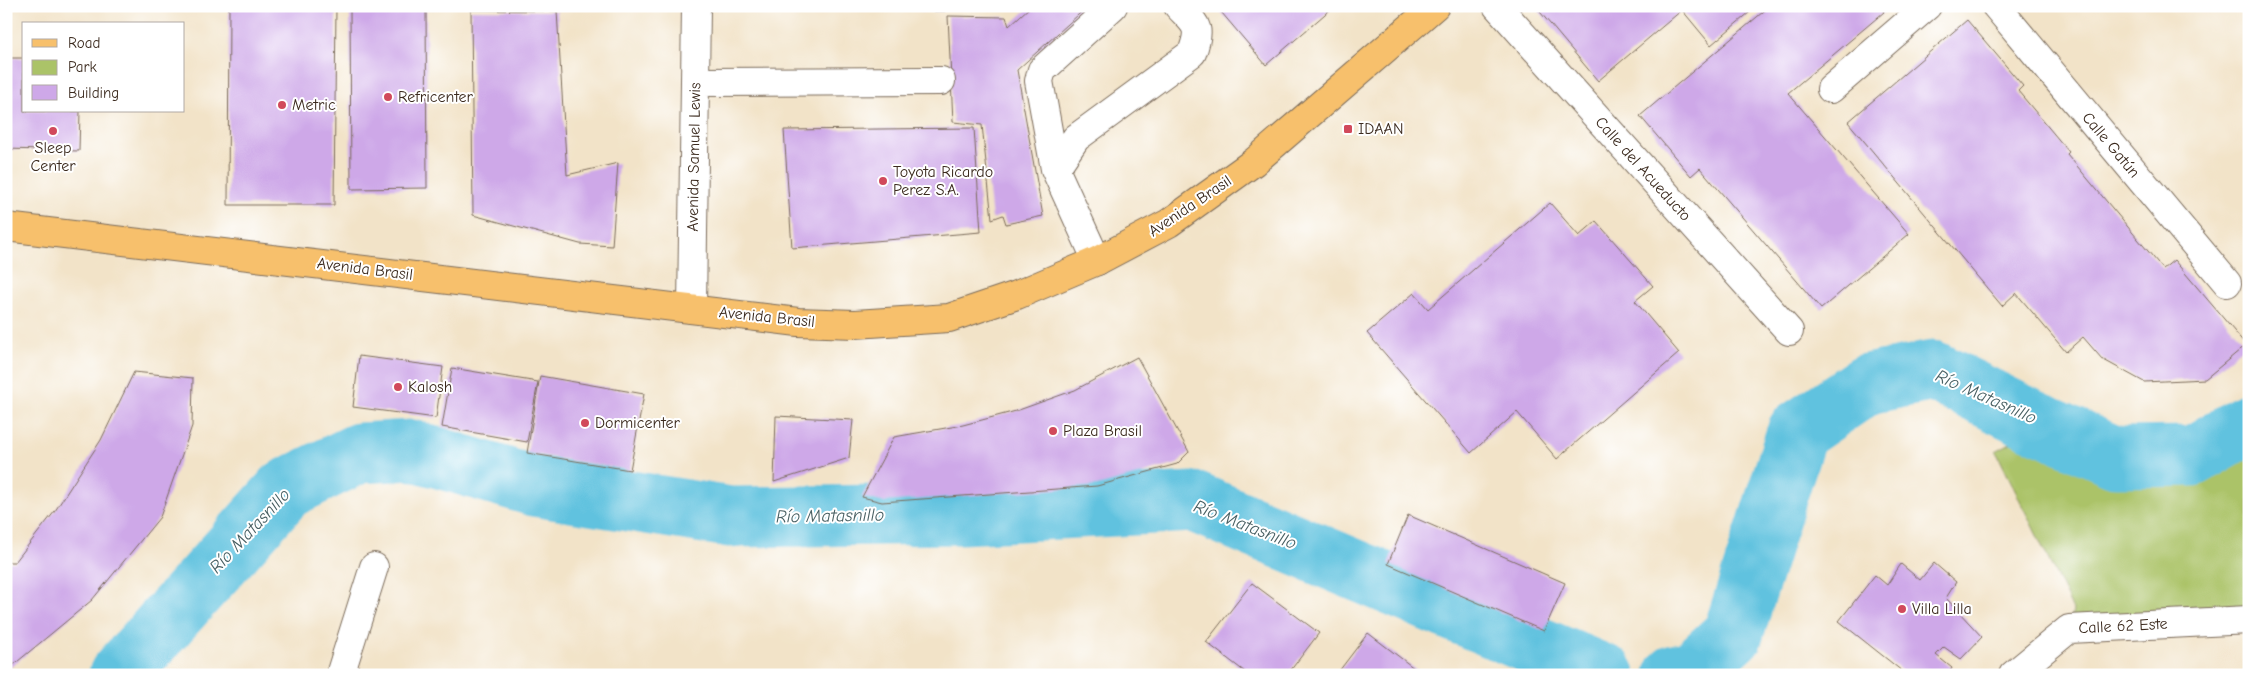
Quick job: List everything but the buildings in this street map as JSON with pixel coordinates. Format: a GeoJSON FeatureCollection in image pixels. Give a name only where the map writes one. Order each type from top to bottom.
{"type":"FeatureCollection","features":[{"type":"Feature","properties":{"kind":"main road","name":"Avenida Brasil"},"geometry":{"type":"LineString","coordinates":[[6,226],[798,322],[855,324],[948,318],[1017,295],[1097,261],[1169,223],[1254,162],[1434,6]]}},
{"type":"Feature","properties":{"kind":"street","name":"Avenida Samuel Lewis"},"geometry":{"type":"LineString","coordinates":[[692,309],[696,6]]}},
{"type":"Feature","properties":{"kind":"street"},"geometry":{"type":"LineString","coordinates":[[1097,261],[1055,169],[1039,81],[1042,70],[1112,6]]}},
{"type":"Feature","properties":{"kind":"street"},"geometry":{"type":"LineString","coordinates":[[1055,169],[1076,138],[1192,53],[1199,36],[1195,24],[1178,6]]}},
{"type":"Feature","properties":{"kind":"street","name":"Calle del Acueducto"},"geometry":{"type":"LineString","coordinates":[[1496,6],[1789,331]]}},
{"type":"Feature","properties":{"kind":"street"},"geometry":{"type":"LineString","coordinates":[[1831,89],[1928,6]]}},
{"type":"Feature","properties":{"kind":"street","name":"Calle Gatún"},"geometry":{"type":"LineString","coordinates":[[1996,6],[2227,283]]}},
{"type":"Feature","properties":{"kind":"street"},"geometry":{"type":"LineString","coordinates":[[695,82],[941,81]]}},
{"type":"Feature","properties":{"kind":"street"},"geometry":{"type":"LineString","coordinates":[[340,675],[374,567]]}},
{"type":"Feature","properties":{"kind":"street","name":"Calle 62 Este"},"geometry":{"type":"LineString","coordinates":[[2013,675],[2069,629],[2249,620]]}},
{"type":"Feature","properties":{"kind":"green space"},"geometry":{"type":"Polygon","coordinates":[[[2057,417],[2117,444],[2184,445],[2235,419],[2249,419],[2249,620],[2069,629],[2073,610],[1996,451],[2057,417]]]}},
{"type":"Feature","properties":{"kind":"waterway","name":"Río Matasnillo"},"geometry":{"type":"LineString","coordinates":[[1675,675],[1694,670],[1733,634],[1797,432],[1867,384],[1933,371],[2030,419],[2116,457],[2193,456],[2249,423]]}},
{"type":"Feature","properties":{"kind":"waterway","name":"Río Matasnillo"},"geometry":{"type":"LineString","coordinates":[[119,675],[286,489],[359,453],[412,450],[534,486],[730,517],[961,514],[1194,502],[1605,675]]}},
{"type":"Feature","properties":{"kind":"place","name":"Refricenter"},"geometry":{"type":"Point","coordinates":[388,97]}},
{"type":"Feature","properties":{"kind":"place","name":"Metric"},"geometry":{"type":"Point","coordinates":[282,105]}},
{"type":"Feature","properties":{"kind":"place","name":"IDAAN"},"geometry":{"type":"Point","coordinates":[1348,129]}},
{"type":"Feature","properties":{"kind":"place","name":"Sleep Center"},"geometry":{"type":"Point","coordinates":[53,131]}},
{"type":"Feature","properties":{"kind":"place","name":"Toyota Ricardo Perez S.A."},"geometry":{"type":"Point","coordinates":[883,181]}},
{"type":"Feature","properties":{"kind":"place","name":"Kalosh"},"geometry":{"type":"Point","coordinates":[398,387]}},
{"type":"Feature","properties":{"kind":"place","name":"Dormicenter"},"geometry":{"type":"Point","coordinates":[585,423]}},
{"type":"Feature","properties":{"kind":"place","name":"Plaza Brasil"},"geometry":{"type":"Point","coordinates":[1053,431]}},
{"type":"Feature","properties":{"kind":"place","name":"Villa Lilla"},"geometry":{"type":"Point","coordinates":[1902,609]}}]}
